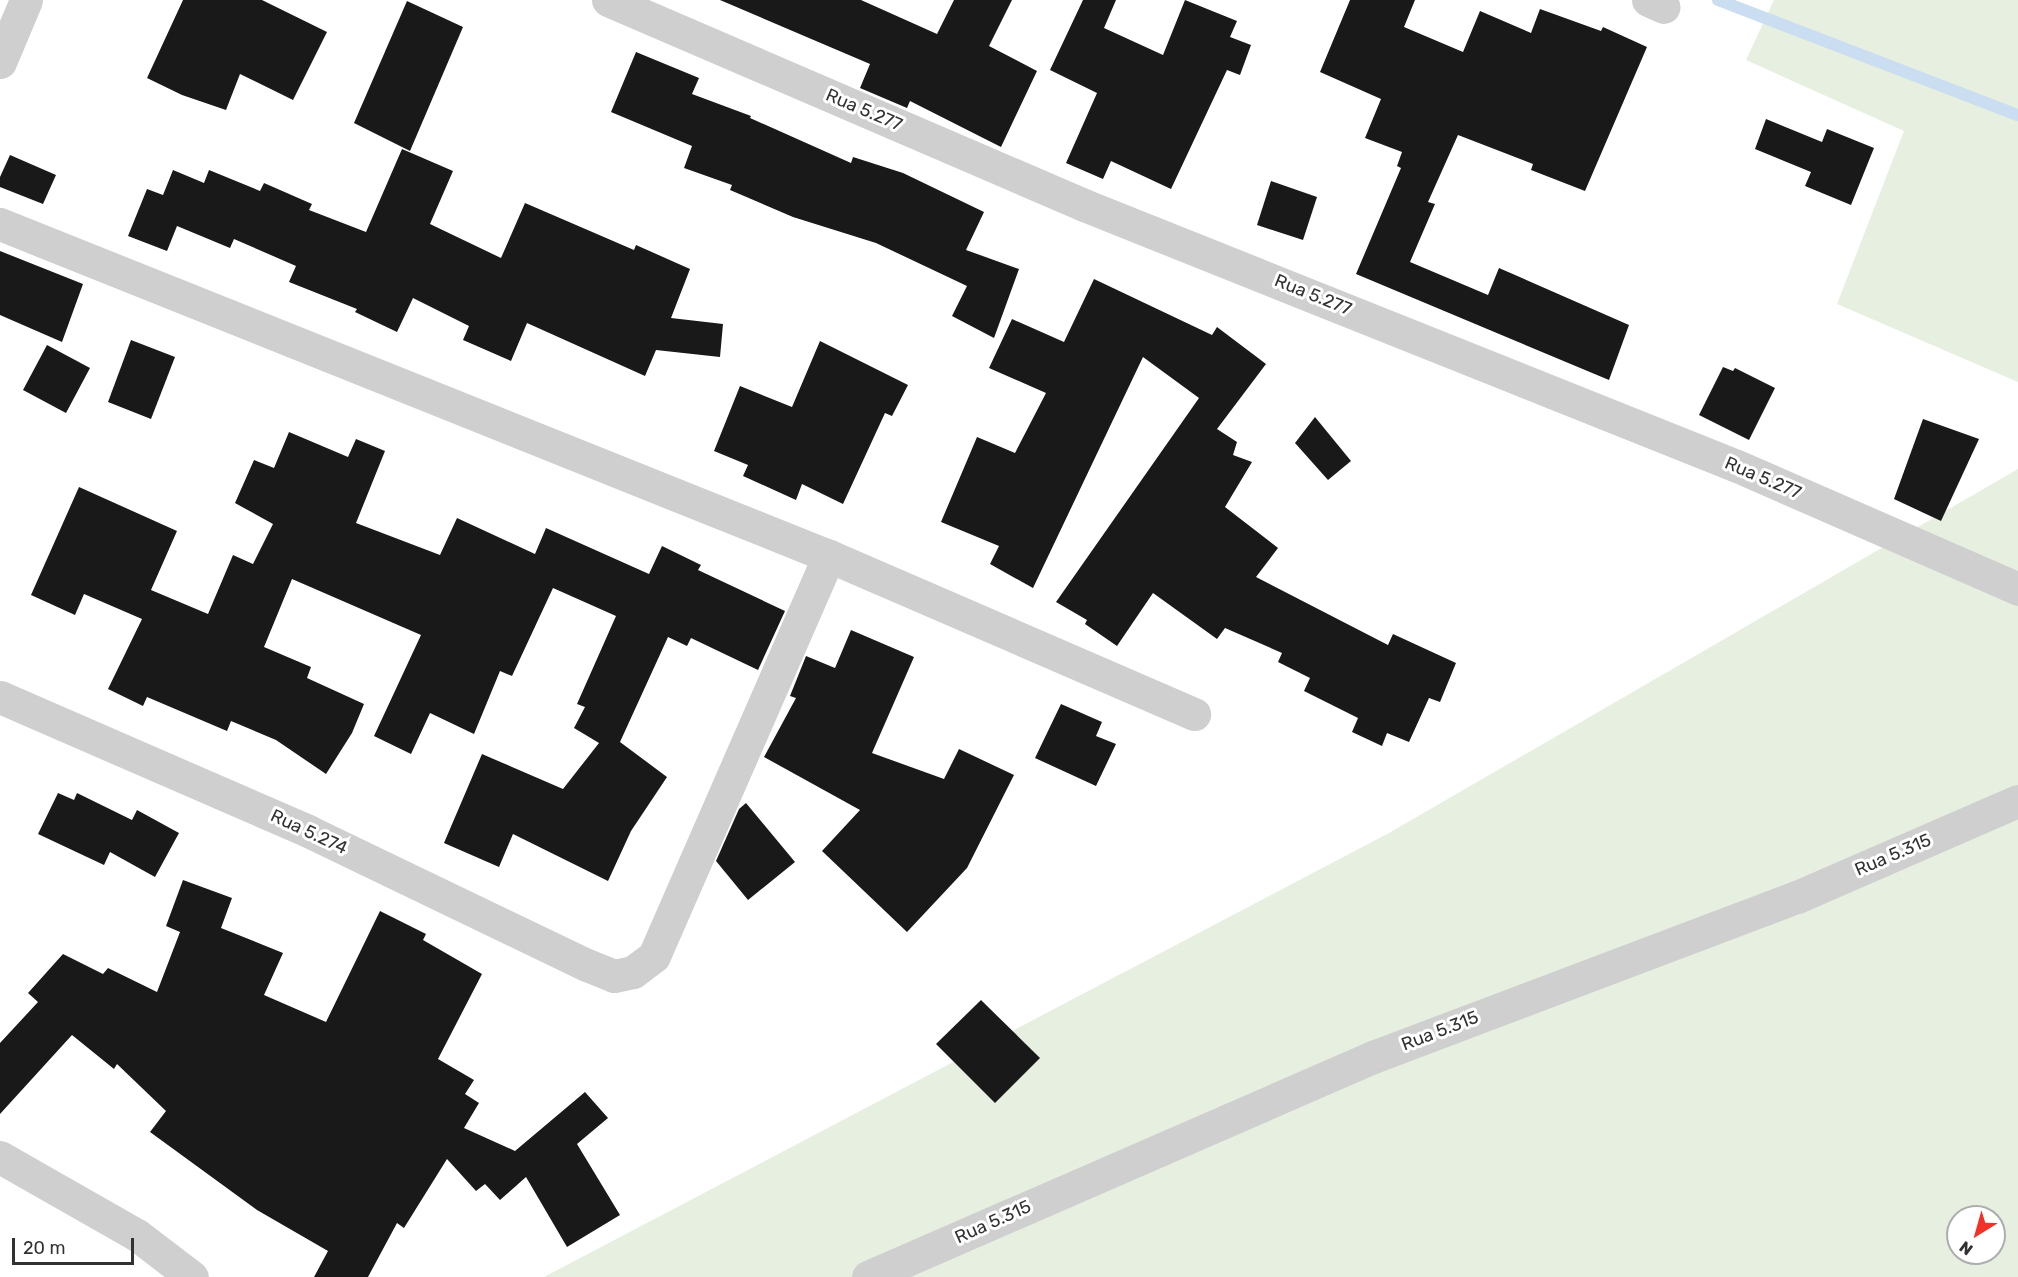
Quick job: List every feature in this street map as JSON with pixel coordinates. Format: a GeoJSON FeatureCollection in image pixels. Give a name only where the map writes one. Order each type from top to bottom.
{"type":"FeatureCollection","features":[{"type":"Feature","properties":{"kind":"street"},"geometry":{"type":"LineString","coordinates":[[0,62],[26,0]]}},
{"type":"Feature","properties":{"kind":"street","name":"Rua 5.277"},"geometry":{"type":"LineString","coordinates":[[608,0],[1084,205],[1737,466],[2018,589]]}},
{"type":"Feature","properties":{"kind":"street"},"geometry":{"type":"LineString","coordinates":[[0,224],[829,556],[1194,714]]}},
{"type":"Feature","properties":{"kind":"street","name":"Rua 5.274"},"geometry":{"type":"LineString","coordinates":[[0,697],[308,831],[614,976],[633,972],[654,956],[829,556]]}},
{"type":"Feature","properties":{"kind":"street","name":"Rua 5.315"},"geometry":{"type":"LineString","coordinates":[[868,1277],[1373,1057],[1797,897],[2018,801]]}},
{"type":"Feature","properties":{"kind":"street"},"geometry":{"type":"LineString","coordinates":[[0,1157],[137,1235],[192,1277]]}},
{"type":"Feature","properties":{"kind":"green space"},"geometry":{"type":"Polygon","coordinates":[[[1774,0],[2018,0],[2018,382],[1837,304],[1904,131],[1746,60],[1774,0]]]}},
{"type":"Feature","properties":{"kind":"green space"},"geometry":{"type":"Polygon","coordinates":[[[2018,469],[2018,1277],[544,1277],[1389,833],[2018,469]]]}},
{"type":"Feature","properties":{"kind":"building"},"geometry":{"type":"Polygon","coordinates":[[[183,0],[262,0],[327,32],[293,100],[240,74],[226,110],[182,95],[147,78],[183,0]]]}},
{"type":"Feature","properties":{"kind":"building"},"geometry":{"type":"Polygon","coordinates":[[[720,0],[861,0],[937,34],[954,0],[1012,0],[989,46],[1037,71],[1001,147],[910,101],[907,108],[860,88],[870,64],[720,0]]]}},
{"type":"Feature","properties":{"kind":"building"},"geometry":{"type":"Polygon","coordinates":[[[1083,0],[1116,0],[1104,28],[1163,55],[1185,0],[1237,21],[1230,37],[1251,45],[1240,75],[1227,70],[1171,189],[1111,161],[1103,179],[1066,163],[1097,93],[1050,70],[1083,0]]]}},
{"type":"Feature","properties":{"kind":"building"},"geometry":{"type":"Polygon","coordinates":[[[1350,0],[1415,0],[1404,27],[1463,52],[1480,11],[1531,33],[1540,9],[1601,31],[1603,27],[1647,47],[1585,191],[1531,170],[1533,164],[1458,135],[1428,202],[1435,204],[1410,262],[1488,295],[1499,268],[1629,325],[1609,380],[1356,274],[1401,168],[1397,166],[1402,152],[1365,138],[1381,99],[1320,72],[1350,0]]]}},
{"type":"Feature","properties":{"kind":"building"},"geometry":{"type":"Polygon","coordinates":[[[407,1],[463,27],[410,151],[354,123],[407,1]]]}},
{"type":"Feature","properties":{"kind":"building"},"geometry":{"type":"Polygon","coordinates":[[[636,52],[699,78],[692,94],[751,116],[750,118],[851,163],[853,157],[903,173],[984,212],[966,250],[1019,269],[994,338],[952,316],[967,286],[876,243],[793,217],[730,190],[732,185],[684,168],[692,146],[611,112],[636,52]]]}},
{"type":"Feature","properties":{"kind":"building"},"geometry":{"type":"Polygon","coordinates":[[[1766,119],[1822,142],[1827,129],[1874,148],[1851,205],[1805,186],[1811,172],[1755,149],[1766,119]]]}},
{"type":"Feature","properties":{"kind":"building"},"geometry":{"type":"Polygon","coordinates":[[[402,149],[453,171],[430,224],[501,258],[525,203],[634,250],[636,245],[690,269],[671,318],[723,324],[720,357],[656,350],[645,376],[527,323],[511,361],[463,340],[469,326],[413,298],[397,332],[355,312],[357,309],[289,282],[296,266],[234,239],[230,248],[177,226],[167,251],[128,236],[147,189],[163,195],[173,170],[204,183],[209,170],[260,191],[264,183],[312,204],[309,210],[366,232],[402,149]]]}},
{"type":"Feature","properties":{"kind":"building"},"geometry":{"type":"Polygon","coordinates":[[[10,155],[56,175],[43,204],[0,187],[0,177],[10,155]]]}},
{"type":"Feature","properties":{"kind":"building"},"geometry":{"type":"Polygon","coordinates":[[[1271,181],[1317,197],[1303,240],[1257,225],[1271,181]]]}},
{"type":"Feature","properties":{"kind":"building"},"geometry":{"type":"Polygon","coordinates":[[[0,251],[83,284],[62,342],[0,315],[0,251]]]}},
{"type":"Feature","properties":{"kind":"building"},"geometry":{"type":"Polygon","coordinates":[[[1094,279],[1212,335],[1217,327],[1266,364],[1217,429],[1237,442],[1233,455],[1252,462],[1225,507],[1278,548],[1256,577],[1388,645],[1393,634],[1456,663],[1440,702],[1429,698],[1409,742],[1387,733],[1382,746],[1352,732],[1358,718],[1304,691],[1310,678],[1278,662],[1282,653],[1225,628],[1217,639],[1153,593],[1117,646],[1085,624],[1087,620],[1056,602],[1199,398],[1143,357],[1033,588],[990,564],[999,546],[941,522],[977,437],[1015,453],[1046,393],[989,368],[1012,319],[1064,342],[1094,279]]]}},
{"type":"Feature","properties":{"kind":"building"},"geometry":{"type":"Polygon","coordinates":[[[131,340],[175,357],[151,419],[108,402],[131,340]]]}},
{"type":"Feature","properties":{"kind":"building"},"geometry":{"type":"Polygon","coordinates":[[[820,341],[908,385],[892,416],[885,413],[843,504],[802,484],[796,500],[743,476],[748,465],[714,451],[740,386],[792,407],[820,341]]]}},
{"type":"Feature","properties":{"kind":"building"},"geometry":{"type":"Polygon","coordinates":[[[47,345],[90,368],[66,413],[23,390],[47,345]]]}},
{"type":"Feature","properties":{"kind":"building"},"geometry":{"type":"Polygon","coordinates":[[[1723,367],[1733,371],[1735,368],[1775,388],[1749,440],[1699,415],[1723,367]]]}},
{"type":"Feature","properties":{"kind":"building"},"geometry":{"type":"Polygon","coordinates":[[[1315,417],[1351,461],[1328,480],[1295,443],[1315,417]]]}},
{"type":"Feature","properties":{"kind":"building"},"geometry":{"type":"Polygon","coordinates":[[[1923,419],[1979,439],[1941,521],[1894,499],[1923,419]]]}},
{"type":"Feature","properties":{"kind":"building"},"geometry":{"type":"Polygon","coordinates":[[[289,432],[348,457],[356,439],[385,451],[356,523],[440,555],[457,518],[535,554],[546,528],[649,574],[662,546],[701,565],[698,570],[785,611],[758,670],[691,638],[687,646],[668,637],[620,742],[667,777],[631,831],[608,881],[513,834],[499,867],[444,843],[482,754],[563,789],[599,743],[574,728],[585,707],[577,704],[616,616],[553,588],[512,676],[500,671],[474,734],[430,713],[411,754],[374,736],[421,635],[292,579],[264,647],[311,667],[307,678],[364,704],[352,733],[326,774],[276,740],[231,721],[227,731],[147,697],[143,706],[108,689],[142,619],[84,594],[75,615],[31,595],[79,487],[177,531],[151,590],[208,614],[233,555],[253,564],[273,524],[235,503],[254,460],[274,468],[289,432]]]}},
{"type":"Feature","properties":{"kind":"building"},"geometry":{"type":"Polygon","coordinates":[[[851,630],[914,657],[872,753],[944,779],[959,749],[1014,775],[967,868],[907,932],[822,851],[860,810],[764,757],[796,698],[790,696],[806,656],[835,668],[851,630]]]}},
{"type":"Feature","properties":{"kind":"building"},"geometry":{"type":"Polygon","coordinates":[[[1061,704],[1102,722],[1096,736],[1116,744],[1096,786],[1035,758],[1061,704]]]}},
{"type":"Feature","properties":{"kind":"building"},"geometry":{"type":"Polygon","coordinates":[[[58,793],[74,800],[77,793],[132,820],[137,810],[179,833],[155,877],[110,852],[104,865],[38,834],[58,793]]]}},
{"type":"Feature","properties":{"kind":"building"},"geometry":{"type":"Polygon","coordinates":[[[746,803],[795,862],[748,900],[716,861],[739,809],[746,803]]]}},
{"type":"Feature","properties":{"kind":"building"},"geometry":{"type":"Polygon","coordinates":[[[183,880],[232,898],[221,928],[283,953],[264,995],[326,1022],[380,911],[426,934],[423,940],[482,974],[438,1059],[474,1080],[465,1094],[479,1103],[464,1128],[515,1151],[585,1092],[608,1118],[577,1144],[620,1215],[567,1247],[526,1177],[500,1200],[485,1184],[476,1191],[447,1159],[404,1228],[397,1223],[368,1277],[314,1277],[328,1251],[257,1210],[150,1132],[166,1111],[117,1064],[114,1069],[72,1035],[0,1114],[0,1043],[38,1002],[28,993],[63,954],[103,974],[108,968],[157,992],[180,932],[166,926],[183,880]]]}},
{"type":"Feature","properties":{"kind":"building"},"geometry":{"type":"Polygon","coordinates":[[[981,1000],[1040,1058],[995,1103],[936,1044],[981,1000]]]}},
{"type":"Feature","properties":{"kind":"waterway"},"geometry":{"type":"LineString","coordinates":[[1718,0],[2018,115]]}}]}
